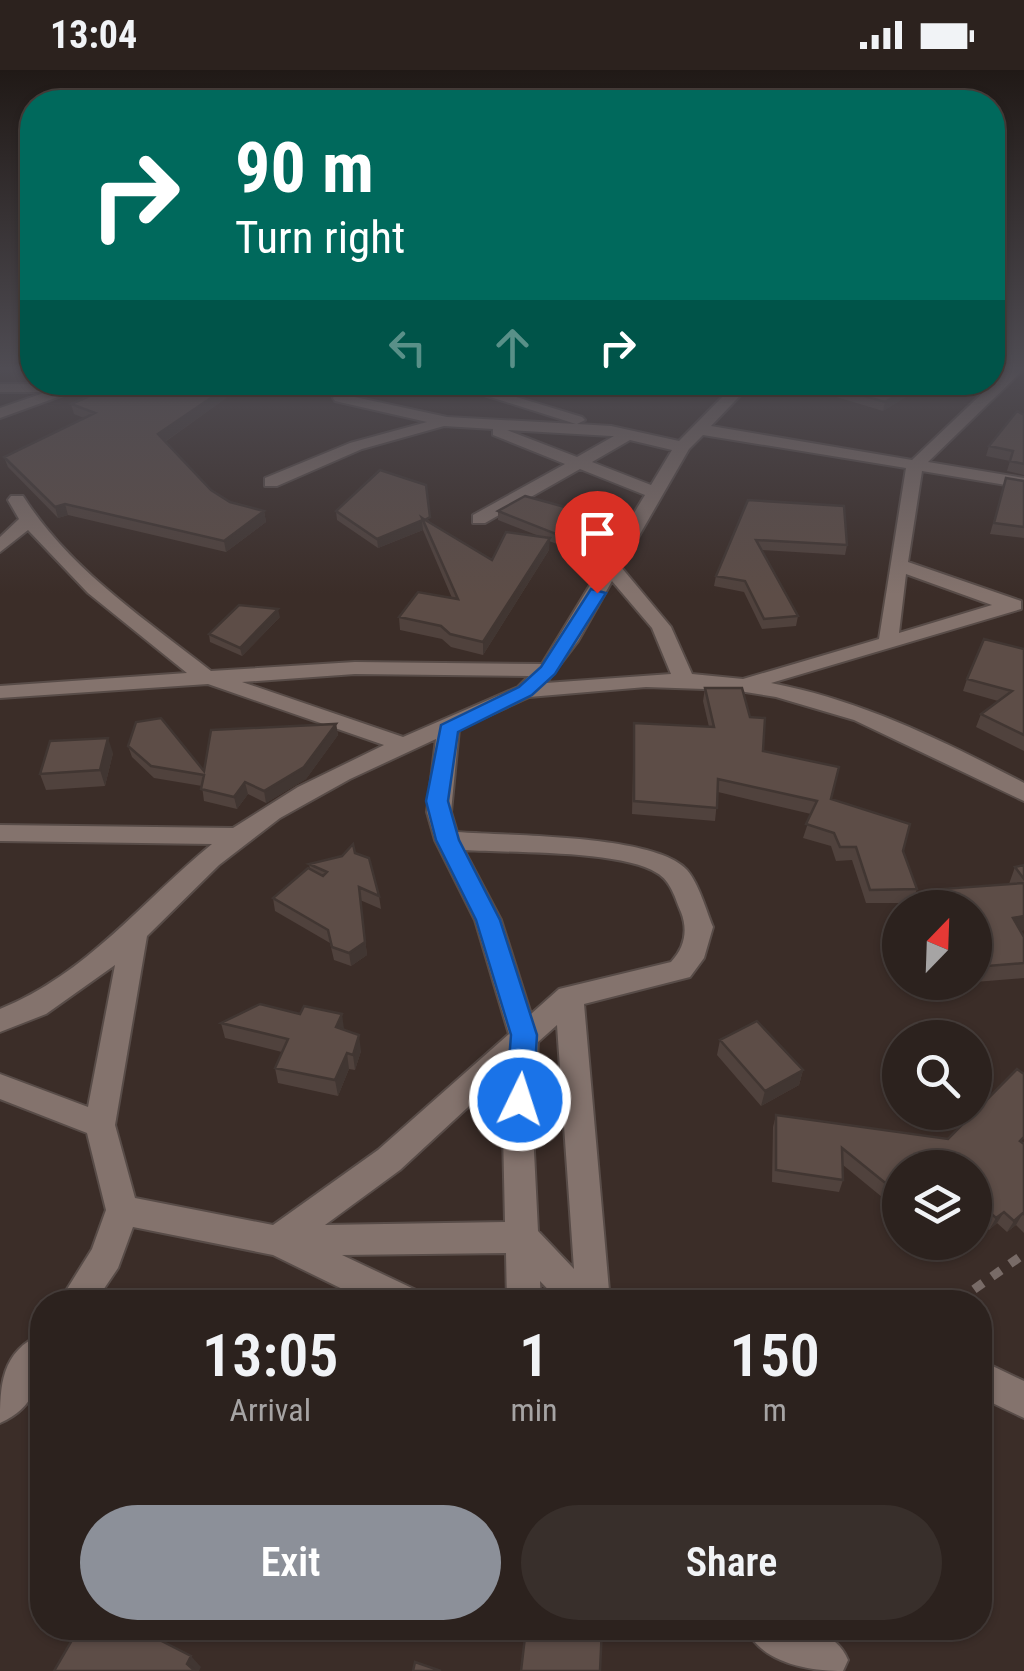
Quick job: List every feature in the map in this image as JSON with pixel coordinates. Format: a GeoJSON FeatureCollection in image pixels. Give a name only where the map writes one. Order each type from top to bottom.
{"type":"FeatureCollection","features":[{"type":"Feature","properties":{"kind":"street"},"geometry":{"type":"LineString","coordinates":[[271,482],[365,444]]}},
{"type":"Feature","properties":{"kind":"street"},"geometry":{"type":"LineString","coordinates":[[525,444],[624,476],[655,493]]}},
{"type":"Feature","properties":{"kind":"street"},"geometry":{"type":"LineString","coordinates":[[480,520],[579,463],[605,444]]}},
{"type":"Feature","properties":{"kind":"street"},"geometry":{"type":"LineString","coordinates":[[667,444],[682,447]]}},
{"type":"Feature","properties":{"kind":"street"},"geometry":{"type":"LineString","coordinates":[[0,1021],[24,1014],[78,982],[239,836],[294,800],[526,691],[548,670],[685,444]]}},
{"type":"Feature","properties":{"kind":"street"},"geometry":{"type":"LineString","coordinates":[[782,444],[1024,484]]}},
{"type":"Feature","properties":{"kind":"street"},"geometry":{"type":"LineString","coordinates":[[888,644],[914,467],[939,444]]}},
{"type":"Feature","properties":{"kind":"street"},"geometry":{"type":"LineString","coordinates":[[17,500],[28,520],[124,616],[204,676],[408,746]]}},
{"type":"Feature","properties":{"kind":"street"},"geometry":{"type":"LineString","coordinates":[[0,547],[28,520]]}},
{"type":"Feature","properties":{"kind":"street"},"geometry":{"type":"LineString","coordinates":[[898,565],[1017,605]]}},
{"type":"Feature","properties":{"kind":"street"},"geometry":{"type":"LineString","coordinates":[[612,568],[661,626],[684,680]]}},
{"type":"Feature","properties":{"kind":"street"},"geometry":{"type":"LineString","coordinates":[[744,685],[1017,605]]}},
{"type":"Feature","properties":{"kind":"street"},"geometry":{"type":"LineString","coordinates":[[824,664],[855,710]]}},
{"type":"Feature","properties":{"kind":"street"},"geometry":{"type":"LineString","coordinates":[[0,692],[389,667],[548,670]]}},
{"type":"Feature","properties":{"kind":"street"},"geometry":{"type":"LineString","coordinates":[[526,691],[684,680],[744,685],[855,710],[928,742],[1024,793]]}},
{"type":"Feature","properties":{"kind":"street"},"geometry":{"type":"LineString","coordinates":[[448,729],[437,801],[448,840],[488,920],[524,1035],[518,1132],[524,1290]]}},
{"type":"Feature","properties":{"kind":"street"},"geometry":{"type":"LineString","coordinates":[[0,832],[239,836]]}},
{"type":"Feature","properties":{"kind":"street"},"geometry":{"type":"LineString","coordinates":[[277,1241],[389,1160],[569,997],[680,970],[691,958],[700,927],[678,876],[646,857],[626,852],[448,840]]}},
{"type":"Feature","properties":{"kind":"street"},"geometry":{"type":"LineString","coordinates":[[84,1290],[106,1257],[122,1210],[100,1124],[134,930]]}},
{"type":"Feature","properties":{"kind":"street"},"geometry":{"type":"LineString","coordinates":[[569,997],[592,1290]]}},
{"type":"Feature","properties":{"kind":"street"},"geometry":{"type":"LineString","coordinates":[[0,1086],[100,1124]]}},
{"type":"Feature","properties":{"kind":"street"},"geometry":{"type":"LineString","coordinates":[[122,1210],[277,1241],[522,1237],[571,1290]]}},
{"type":"Feature","properties":{"kind":"street"},"geometry":{"type":"LineString","coordinates":[[277,1241],[379,1290]]}},
{"type":"Feature","properties":{"kind":"street"},"geometry":{"type":"LineString","coordinates":[[0,1405],[30,1367]]}},
{"type":"Feature","properties":{"kind":"street"},"geometry":{"type":"LineString","coordinates":[[992,1384],[1024,1400]]}},
{"type":"Feature","properties":{"kind":"street"},"geometry":{"type":"LineString","coordinates":[[793,1640],[821,1653]]}},
{"type":"Feature","properties":{"kind":"path"},"geometry":{"type":"LineString","coordinates":[[973,1290],[1024,1254]]}},
{"type":"Feature","properties":{"kind":"building"},"geometry":{"type":"Polygon","coordinates":[[[31,444],[167,444],[211,490],[230,502],[264,511],[224,541],[65,504],[55,507],[4,457],[31,444]]]}},
{"type":"Feature","properties":{"kind":"building"},"geometry":{"type":"Polygon","coordinates":[[[1024,444],[1024,464],[1010,461],[1013,451],[989,446],[1024,444]]]}},
{"type":"Feature","properties":{"kind":"building"},"geometry":{"type":"Polygon","coordinates":[[[380,470],[426,485],[430,517],[377,539],[336,511],[380,470]]]}},
{"type":"Feature","properties":{"kind":"building"},"geometry":{"type":"Polygon","coordinates":[[[1006,478],[1024,481],[1024,527],[994,523],[1006,478]]]}},
{"type":"Feature","properties":{"kind":"building"},"geometry":{"type":"Polygon","coordinates":[[[525,496],[572,509],[607,526],[576,542],[498,511],[525,496]]]}},
{"type":"Feature","properties":{"kind":"building"},"geometry":{"type":"Polygon","coordinates":[[[748,500],[844,506],[847,545],[756,540],[798,616],[764,619],[745,581],[716,576],[748,500]]]}},
{"type":"Feature","properties":{"kind":"building"},"geometry":{"type":"Polygon","coordinates":[[[422,518],[492,560],[506,532],[550,538],[483,642],[450,634],[441,626],[399,617],[418,592],[458,599],[422,518]]]}},
{"type":"Feature","properties":{"kind":"building"},"geometry":{"type":"Polygon","coordinates":[[[239,605],[278,609],[240,648],[209,634],[239,605]]]}},
{"type":"Feature","properties":{"kind":"building"},"geometry":{"type":"Polygon","coordinates":[[[984,639],[1024,649],[1024,735],[981,714],[1012,691],[967,679],[984,639]]]}},
{"type":"Feature","properties":{"kind":"building"},"geometry":{"type":"Polygon","coordinates":[[[705,688],[742,688],[750,717],[765,718],[763,751],[839,767],[831,799],[910,824],[903,851],[917,889],[870,890],[856,847],[840,847],[834,833],[806,824],[817,801],[718,779],[717,808],[634,801],[634,723],[714,727],[705,688]]]}},
{"type":"Feature","properties":{"kind":"building"},"geometry":{"type":"Polygon","coordinates":[[[161,718],[204,771],[211,730],[336,724],[304,767],[264,791],[245,782],[234,797],[201,789],[204,775],[151,766],[128,746],[136,722],[161,718]]]}},
{"type":"Feature","properties":{"kind":"building"},"geometry":{"type":"Polygon","coordinates":[[[108,738],[100,770],[40,774],[50,741],[108,738]]]}},
{"type":"Feature","properties":{"kind":"building"},"geometry":{"type":"Polygon","coordinates":[[[353,844],[355,853],[369,858],[379,896],[359,887],[365,942],[349,953],[332,947],[328,930],[273,898],[308,868],[323,876],[327,872],[309,864],[342,856],[353,844]]]}},
{"type":"Feature","properties":{"kind":"building"},"geometry":{"type":"Polygon","coordinates":[[[1024,865],[1024,879],[1015,867],[1024,865]]]}},
{"type":"Feature","properties":{"kind":"building"},"geometry":{"type":"Polygon","coordinates":[[[1024,883],[1024,916],[1013,918],[1024,937],[1024,963],[992,966],[992,890],[928,890],[1024,883]]]}},
{"type":"Feature","properties":{"kind":"building"},"geometry":{"type":"Polygon","coordinates":[[[260,1004],[300,1014],[304,1006],[342,1014],[336,1027],[359,1035],[353,1055],[347,1053],[335,1080],[275,1068],[288,1039],[221,1023],[260,1004]]]}},
{"type":"Feature","properties":{"kind":"building"},"geometry":{"type":"Polygon","coordinates":[[[757,1021],[803,1070],[765,1091],[720,1040],[757,1021]]]}},
{"type":"Feature","properties":{"kind":"building"},"geometry":{"type":"Polygon","coordinates":[[[1017,1069],[1024,1074],[1024,1137],[1020,1141],[1024,1144],[1024,1214],[1014,1221],[1004,1212],[996,1218],[992,1214],[992,1150],[882,1150],[882,1180],[842,1148],[843,1180],[776,1170],[776,1115],[948,1139],[957,1130],[992,1130],[992,1094],[1017,1069]]]}},
{"type":"Feature","properties":{"kind":"building"},"geometry":{"type":"Polygon","coordinates":[[[72,1640],[160,1640],[191,1656],[187,1664],[195,1671],[54,1671],[72,1640]]]}},
{"type":"Feature","properties":{"kind":"building"},"geometry":{"type":"Polygon","coordinates":[[[525,1640],[601,1640],[600,1671],[521,1671],[525,1640]]]}},
{"type":"Feature","properties":{"kind":"building"},"geometry":{"type":"Polygon","coordinates":[[[415,1662],[441,1671],[413,1671],[415,1662]]]}},
{"type":"Feature","properties":{"kind":"route"},"geometry":{"type":"LineString","coordinates":[[520,1100],[524,1035],[488,920],[448,840],[437,801],[448,729],[526,691],[548,670],[597,593]]}}]}
